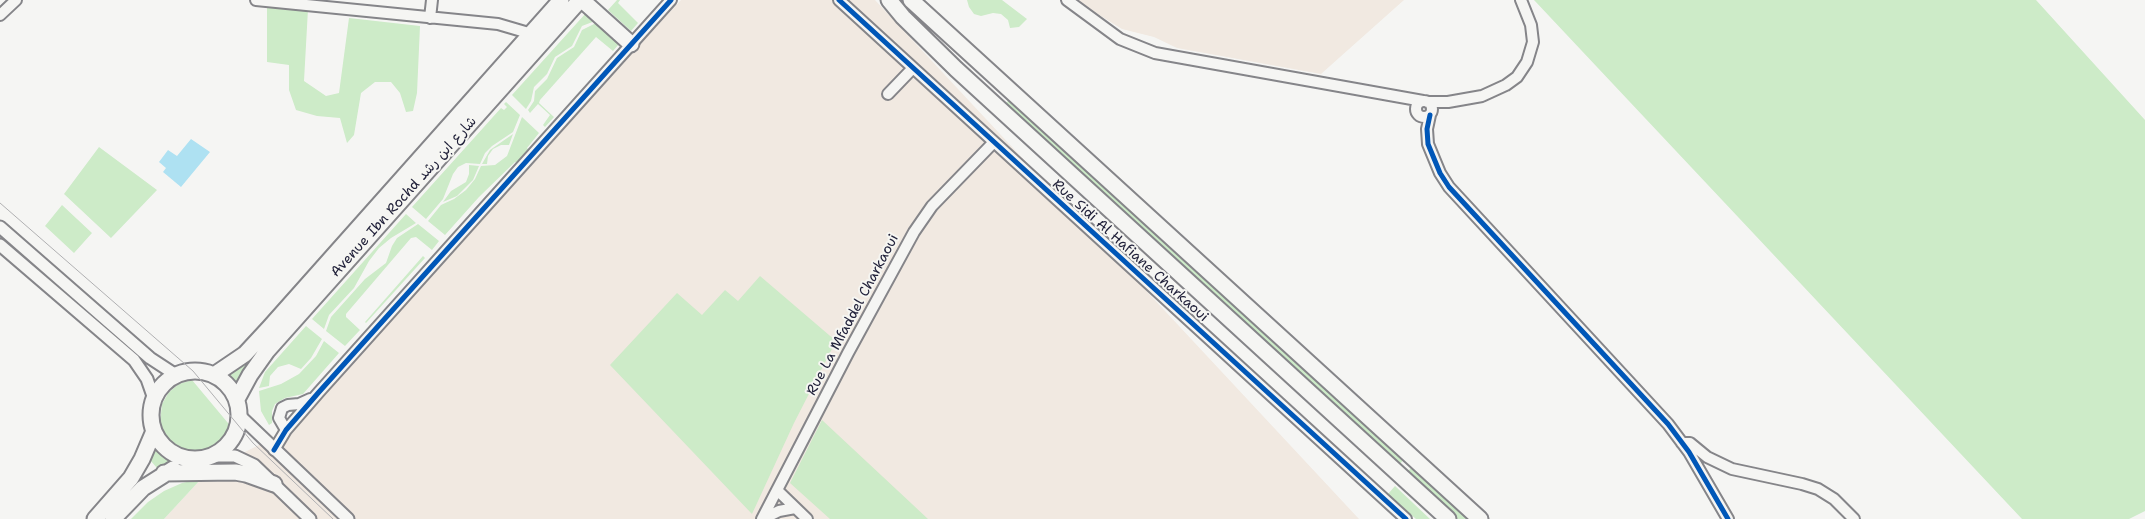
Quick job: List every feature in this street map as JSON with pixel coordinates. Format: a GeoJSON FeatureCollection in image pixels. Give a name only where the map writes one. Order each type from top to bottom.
{"type":"FeatureCollection","features":[{"type":"Feature","properties":{"kind":"main road","name":"Avenue Ibn Rochd شارع ابن رشد"},"geometry":{"type":"LineString","coordinates":[[214,375],[240,358],[260,338],[561,0]]}},
{"type":"Feature","properties":{"kind":"main road","name":"Avenue Ibn Rochd شارع ابن رشد"},"geometry":{"type":"LineString","coordinates":[[237,399],[250,374],[267,351],[581,0]]}},
{"type":"Feature","properties":{"kind":"main road"},"geometry":{"type":"LineString","coordinates":[[581,0],[631,44]]}},
{"type":"Feature","properties":{"kind":"main road"},"geometry":{"type":"LineString","coordinates":[[879,0],[903,17]]}},
{"type":"Feature","properties":{"kind":"main road"},"geometry":{"type":"LineString","coordinates":[[889,0],[903,17],[956,69],[1448,519]]}},
{"type":"Feature","properties":{"kind":"main road"},"geometry":{"type":"LineString","coordinates":[[915,2],[1480,519]]}},
{"type":"Feature","properties":{"kind":"main road"},"geometry":{"type":"LineString","coordinates":[[113,519],[136,494],[164,474],[198,460],[214,456],[231,443],[237,430],[240,416],[237,399],[226,383],[214,375],[193,371],[176,375],[161,387],[154,399],[151,415],[154,431],[160,443],[171,453],[184,459],[198,460]]}},
{"type":"Feature","properties":{"kind":"main road"},"geometry":{"type":"LineString","coordinates":[[95,519],[124,487],[137,468],[154,431]]}},
{"type":"Feature","properties":{"kind":"main road"},"geometry":{"type":"LineString","coordinates":[[164,474],[235,472],[252,475],[274,484]]}},
{"type":"Feature","properties":{"kind":"street"},"geometry":{"type":"LineString","coordinates":[[0,15],[16,0]]}},
{"type":"Feature","properties":{"kind":"street"},"geometry":{"type":"LineString","coordinates":[[256,0],[498,24],[532,34]]}},
{"type":"Feature","properties":{"kind":"street"},"geometry":{"type":"LineString","coordinates":[[430,18],[432,0]]}},
{"type":"Feature","properties":{"kind":"street"},"geometry":{"type":"LineString","coordinates":[[274,450],[286,430],[319,392],[671,0]]}},
{"type":"Feature","properties":{"kind":"street","name":"Rue Sidi Al Hafiane Charkaoui"},"geometry":{"type":"LineString","coordinates":[[838,0],[1406,519]]}},
{"type":"Feature","properties":{"kind":"street"},"geometry":{"type":"LineString","coordinates":[[1066,0],[1120,39],[1155,53],[1396,96],[1425,110],[1448,102],[1482,96],[1495,91],[1517,77],[1523,70],[1531,52],[1533,34],[1527,11],[1521,0]]}},
{"type":"Feature","properties":{"kind":"street"},"geometry":{"type":"LineString","coordinates":[[888,94],[913,68]]}},
{"type":"Feature","properties":{"kind":"street"},"geometry":{"type":"LineString","coordinates":[[1425,110],[1428,144],[1440,173],[1458,199],[1652,406],[1682,443],[1728,519]]}},
{"type":"Feature","properties":{"kind":"street","name":"Rue La Mfaddel Charkaoui"},"geometry":{"type":"LineString","coordinates":[[763,519],[848,353],[914,232],[932,206],[994,142]]}},
{"type":"Feature","properties":{"kind":"street"},"geometry":{"type":"LineString","coordinates":[[0,227],[150,358],[176,375]]}},
{"type":"Feature","properties":{"kind":"street"},"geometry":{"type":"LineString","coordinates":[[0,245],[129,356],[145,376],[154,399]]}},
{"type":"Feature","properties":{"kind":"street"},"geometry":{"type":"LineString","coordinates":[[286,430],[279,418],[282,408],[288,405],[303,403],[319,392]]}},
{"type":"Feature","properties":{"kind":"street"},"geometry":{"type":"LineString","coordinates":[[240,416],[348,519]]}},
{"type":"Feature","properties":{"kind":"street"},"geometry":{"type":"LineString","coordinates":[[1682,443],[1690,443],[1707,457],[1732,469],[1818,489],[1834,499],[1854,519]]}},
{"type":"Feature","properties":{"kind":"street"},"geometry":{"type":"LineString","coordinates":[[214,456],[228,455],[248,461],[310,519]]}},
{"type":"Feature","properties":{"kind":"street"},"geometry":{"type":"LineString","coordinates":[[777,490],[807,519]]}},
{"type":"Feature","properties":{"kind":"street"},"geometry":{"type":"LineString","coordinates":[[763,519],[779,511],[795,508]]}},
{"type":"Feature","properties":{"kind":"shaded area"},"geometry":{"type":"Polygon","coordinates":[[[681,0],[875,0],[1359,519],[164,519],[201,479],[245,452],[281,434],[681,0]]]}},
{"type":"Feature","properties":{"kind":"shaded area"},"geometry":{"type":"Polygon","coordinates":[[[1075,0],[1404,0],[1321,74],[1177,48],[1154,37],[1122,29],[1075,0]]]}},
{"type":"Feature","properties":{"kind":"green space"},"geometry":{"type":"Polygon","coordinates":[[[617,0],[620,0],[618,3],[638,23],[631,31],[608,10],[617,0]]]}},
{"type":"Feature","properties":{"kind":"green space"},"geometry":{"type":"Polygon","coordinates":[[[967,0],[1002,0],[1027,19],[1019,27],[1010,28],[1008,20],[1001,14],[993,13],[981,16],[974,14],[967,0]]]}},
{"type":"Feature","properties":{"kind":"green space"},"geometry":{"type":"Polygon","coordinates":[[[1534,0],[2036,0],[2145,120],[2145,511],[2129,519],[2022,519],[1534,0]]]}},
{"type":"Feature","properties":{"kind":"green space"},"geometry":{"type":"Polygon","coordinates":[[[267,4],[308,9],[304,81],[326,96],[339,93],[349,18],[420,26],[417,93],[413,111],[406,112],[400,93],[391,82],[375,82],[361,93],[354,135],[347,143],[340,118],[317,116],[296,110],[289,90],[289,65],[267,62],[267,4]]]}},
{"type":"Feature","properties":{"kind":"green space"},"geometry":{"type":"Polygon","coordinates":[[[586,13],[595,21],[582,26],[572,46],[555,57],[547,74],[534,87],[531,101],[526,109],[512,95],[586,13]]]}},
{"type":"Feature","properties":{"kind":"green space"},"geometry":{"type":"Polygon","coordinates":[[[596,23],[619,44],[613,51],[596,37],[540,100],[539,103],[554,117],[545,127],[543,125],[550,115],[538,104],[530,113],[528,110],[534,101],[535,91],[547,79],[557,58],[574,47],[582,30],[596,23]]]}},
{"type":"Feature","properties":{"kind":"green space"},"geometry":{"type":"Polygon","coordinates":[[[1010,99],[1404,459],[1399,465],[1005,104],[1010,99]]]}},
{"type":"Feature","properties":{"kind":"green space"},"geometry":{"type":"Polygon","coordinates":[[[506,102],[520,115],[513,132],[492,146],[485,153],[480,164],[466,163],[458,167],[453,174],[443,199],[426,219],[412,207],[501,108],[504,110],[507,107],[504,104],[506,102]]]}},
{"type":"Feature","properties":{"kind":"green space"},"geometry":{"type":"Polygon","coordinates":[[[522,117],[539,133],[527,148],[530,151],[518,164],[515,162],[479,197],[445,235],[428,221],[441,205],[454,199],[466,190],[475,179],[481,166],[495,165],[507,156],[522,117]]]}},
{"type":"Feature","properties":{"kind":"green space"},"geometry":{"type":"Polygon","coordinates":[[[513,134],[509,145],[501,145],[493,149],[488,156],[487,164],[482,164],[490,150],[513,134]]]}},
{"type":"Feature","properties":{"kind":"green space"},"geometry":{"type":"Polygon","coordinates":[[[99,147],[157,190],[111,238],[64,194],[99,147]]]}},
{"type":"Feature","properties":{"kind":"green space"},"geometry":{"type":"Polygon","coordinates":[[[469,165],[479,166],[473,180],[457,196],[443,202],[451,191],[466,182],[469,174],[469,165]]]}},
{"type":"Feature","properties":{"kind":"green space"},"geometry":{"type":"Polygon","coordinates":[[[62,205],[92,233],[74,253],[45,226],[62,205]]]}},
{"type":"Feature","properties":{"kind":"green space"},"geometry":{"type":"Polygon","coordinates":[[[406,214],[416,223],[391,238],[379,248],[369,261],[354,288],[329,315],[324,329],[312,319],[406,214]]]}},
{"type":"Feature","properties":{"kind":"green space"},"geometry":{"type":"Polygon","coordinates":[[[418,224],[439,241],[432,250],[416,237],[411,238],[346,314],[346,317],[360,330],[345,346],[326,331],[331,317],[365,279],[386,263],[397,238],[418,224]]]}},
{"type":"Feature","properties":{"kind":"green space"},"geometry":{"type":"Polygon","coordinates":[[[423,256],[425,258],[366,323],[365,322],[423,256]]]}},
{"type":"Feature","properties":{"kind":"green space"},"geometry":{"type":"Polygon","coordinates":[[[760,276],[836,341],[794,423],[752,514],[610,365],[677,293],[702,315],[725,290],[738,301],[760,276]]]}},
{"type":"Feature","properties":{"kind":"green space"},"geometry":{"type":"Polygon","coordinates":[[[306,326],[322,339],[311,358],[301,369],[289,364],[278,367],[270,376],[269,386],[259,388],[265,372],[306,326]]]}},
{"type":"Feature","properties":{"kind":"green space"},"geometry":{"type":"Polygon","coordinates":[[[324,341],[339,353],[303,394],[285,398],[275,404],[272,411],[272,423],[269,425],[261,411],[259,391],[281,384],[299,374],[316,356],[324,341]]]}},
{"type":"Feature","properties":{"kind":"green space"},"geometry":{"type":"Polygon","coordinates":[[[248,359],[251,361],[237,383],[229,375],[248,359]]]}},
{"type":"Feature","properties":{"kind":"green space"},"geometry":{"type":"Polygon","coordinates":[[[192,380],[233,429],[222,446],[204,454],[191,455],[178,450],[164,436],[160,423],[162,404],[169,392],[179,384],[192,380]]]}},
{"type":"Feature","properties":{"kind":"green space"},"geometry":{"type":"Polygon","coordinates":[[[822,420],[928,519],[830,519],[790,483],[822,420]]]}},
{"type":"Feature","properties":{"kind":"green space"},"geometry":{"type":"Polygon","coordinates":[[[156,447],[174,461],[157,468],[150,460],[156,447]]]}},
{"type":"Feature","properties":{"kind":"green space"},"geometry":{"type":"Polygon","coordinates":[[[1412,467],[1470,519],[1458,519],[1407,472],[1412,467]]]}},
{"type":"Feature","properties":{"kind":"green space"},"geometry":{"type":"Polygon","coordinates":[[[201,479],[164,519],[131,519],[148,502],[164,491],[182,483],[201,479]]]}},
{"type":"Feature","properties":{"kind":"green space"},"geometry":{"type":"Polygon","coordinates":[[[1395,486],[1430,519],[1416,519],[1388,494],[1395,486]]]}},
{"type":"Feature","properties":{"kind":"water"},"geometry":{"type":"Polygon","coordinates":[[[191,139],[210,152],[181,187],[163,172],[166,168],[159,162],[168,150],[177,156],[191,139]]]}},
{"type":"Feature","properties":{"kind":"tram line"},"geometry":{"type":"LineString","coordinates":[[0,203],[193,371],[253,443],[333,519]]}},
{"type":"Feature","properties":{"kind":"cycle path"},"geometry":{"type":"LineString","coordinates":[[274,450],[286,430],[319,392],[671,0]]}},
{"type":"Feature","properties":{"kind":"cycle path"},"geometry":{"type":"LineString","coordinates":[[839,0],[1406,519]]}},
{"type":"Feature","properties":{"kind":"cycle path"},"geometry":{"type":"LineString","coordinates":[[1430,115],[1427,129],[1428,144],[1440,173],[1449,187],[1668,424],[1689,452],[1728,519]]}}]}
